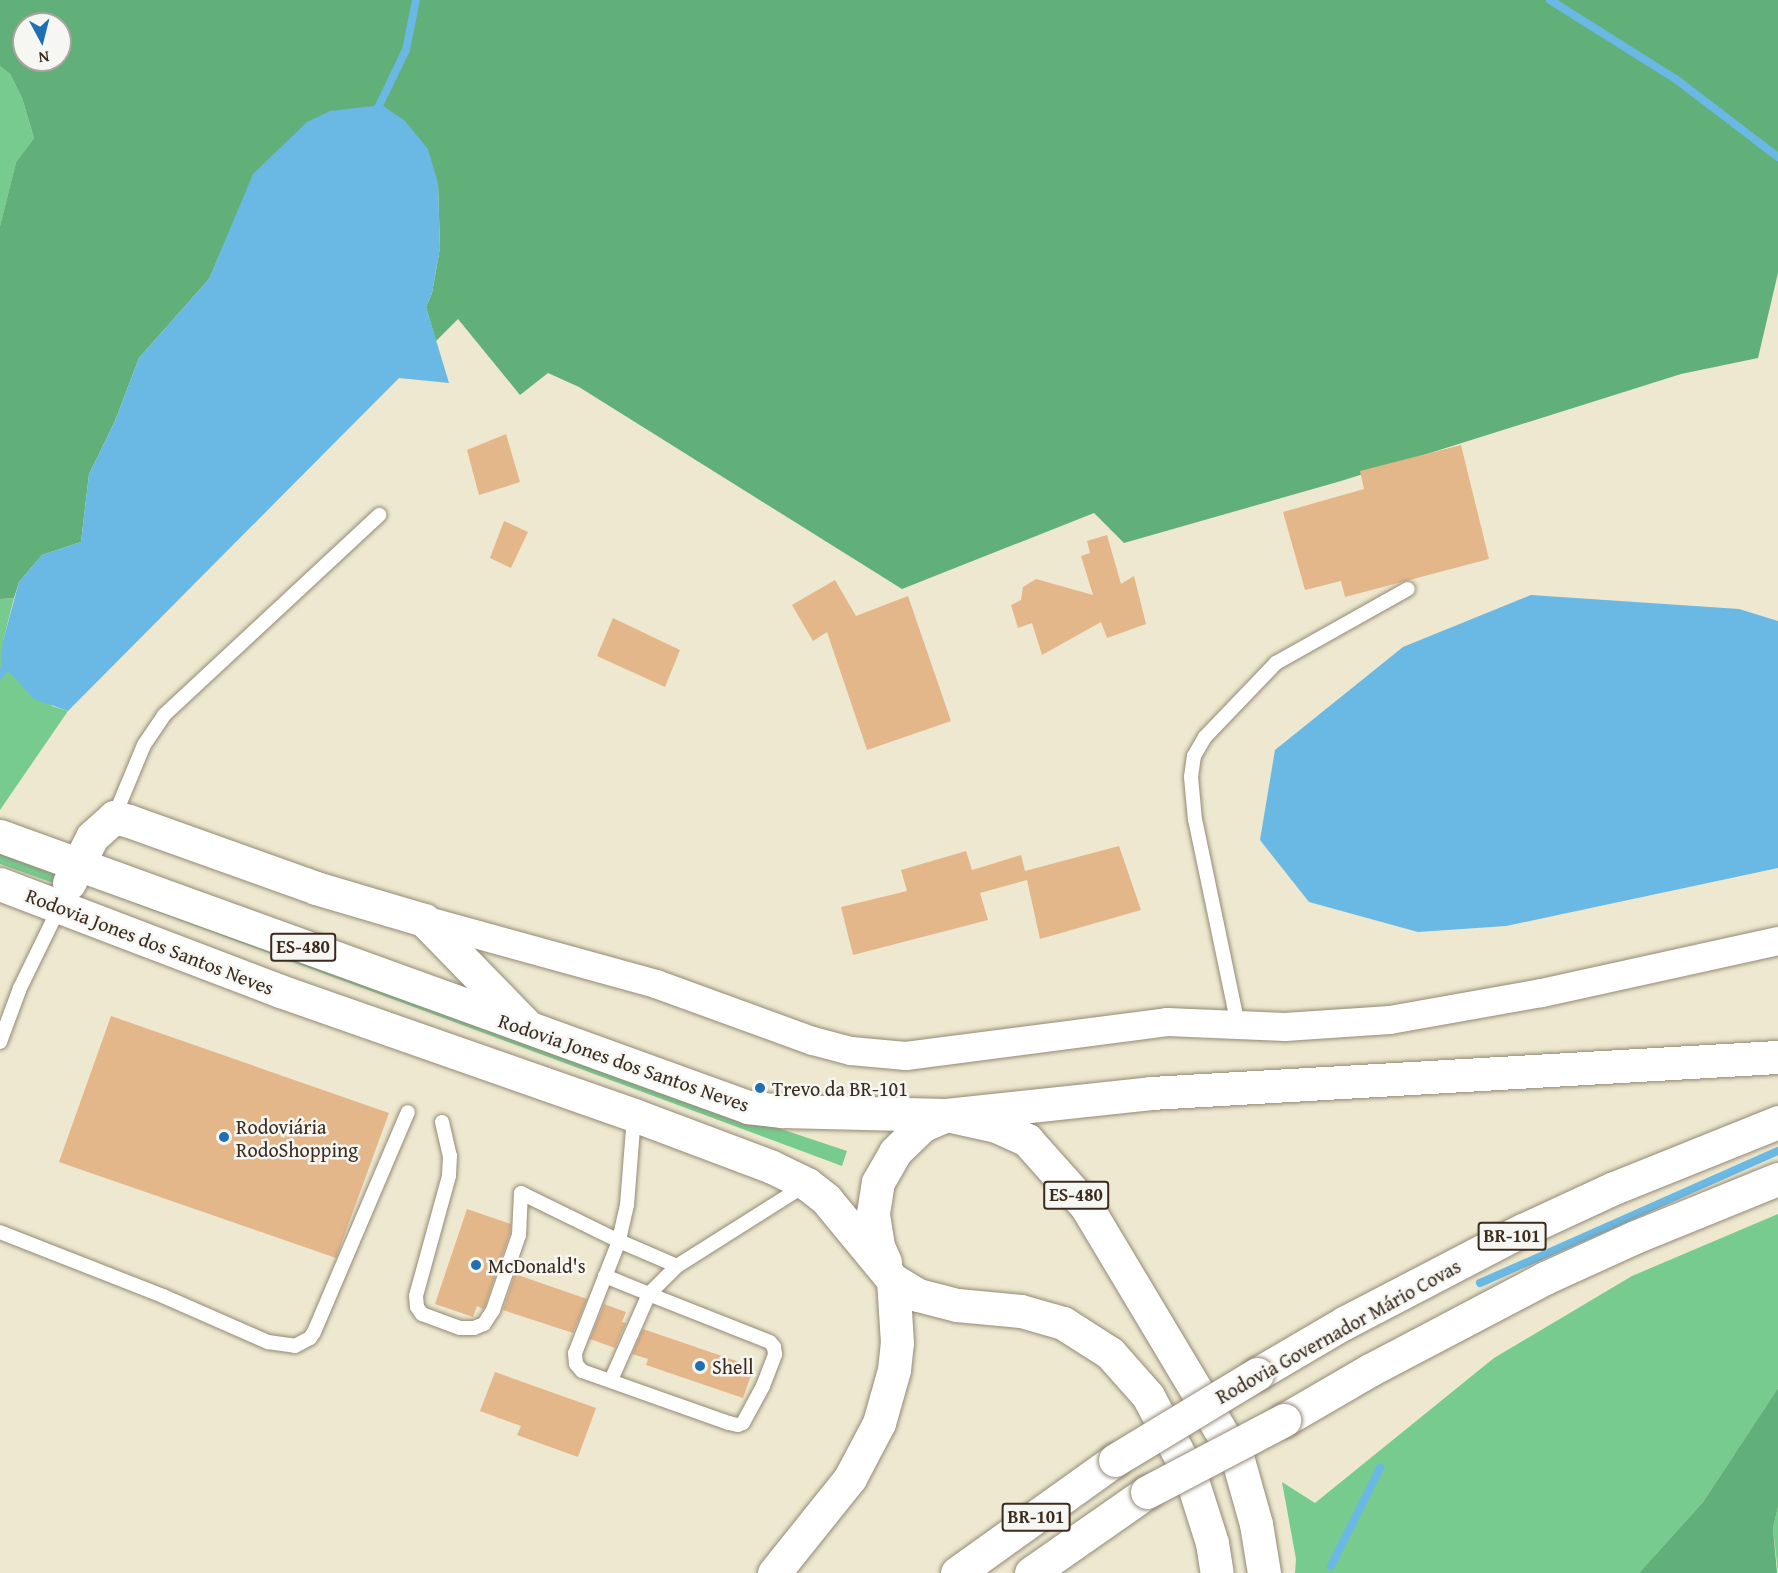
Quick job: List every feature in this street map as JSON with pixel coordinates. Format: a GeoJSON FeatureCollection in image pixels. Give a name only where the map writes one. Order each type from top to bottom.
{"type":"FeatureCollection","features":[{"type":"Feature","properties":{"kind":"main road"},"geometry":{"type":"LineString","coordinates":[[60,906],[76,864],[92,837],[114,817],[316,888],[424,920],[529,1029]]}},
{"type":"Feature","properties":{"kind":"main road","name":"Rodovia Jones dos Santos Neves"},"geometry":{"type":"LineString","coordinates":[[0,836],[747,1107],[782,1112],[946,1115],[996,1126],[1027,1140],[1086,1206],[1238,1460],[1256,1524],[1264,1573]]}},
{"type":"Feature","properties":{"kind":"main road","name":"Rodovia Jones dos Santos Neves"},"geometry":{"type":"LineString","coordinates":[[0,884],[280,991],[634,1115],[771,1167],[807,1184],[826,1199],[893,1280],[918,1294],[942,1302],[1044,1316],[1063,1323],[1110,1353],[1148,1396],[1191,1477],[1212,1542],[1216,1573]]}},
{"type":"Feature","properties":{"kind":"main road"},"geometry":{"type":"LineString","coordinates":[[774,1573],[850,1478],[879,1423],[894,1370],[897,1343],[893,1280],[878,1246],[873,1213],[878,1182],[895,1152],[923,1125],[946,1115],[1151,1094],[1719,1063],[1778,1057]]}},
{"type":"Feature","properties":{"kind":"main road","name":"Rodovia Governador Mário Covas"},"geometry":{"type":"LineString","coordinates":[[957,1573],[1115,1460],[1354,1318],[1522,1230],[1614,1188],[1778,1122]]}},
{"type":"Feature","properties":{"kind":"main road","name":"BR-101"},"geometry":{"type":"LineString","coordinates":[[1030,1573],[1147,1492],[1284,1420],[1389,1359],[1545,1278],[1635,1237],[1778,1179]]}},
{"type":"Feature","properties":{"kind":"street"},"geometry":{"type":"LineString","coordinates":[[424,920],[656,984],[813,1041],[875,1054],[906,1056],[954,1052],[1167,1022],[1325,1026],[1390,1020],[1542,993],[1778,941]]}},
{"type":"Feature","properties":{"kind":"lane"},"geometry":{"type":"LineString","coordinates":[[114,817],[144,745],[164,715],[379,515]]}},
{"type":"Feature","properties":{"kind":"lane"},"geometry":{"type":"LineString","coordinates":[[1238,1025],[1195,820],[1191,777],[1194,756],[1204,737],[1276,663],[1408,589]]}},
{"type":"Feature","properties":{"kind":"lane"},"geometry":{"type":"LineString","coordinates":[[0,1042],[20,988],[60,906]]}},
{"type":"Feature","properties":{"kind":"lane"},"geometry":{"type":"LineString","coordinates":[[0,1232],[163,1296],[268,1342],[295,1346],[310,1338],[314,1332],[408,1112]]}},
{"type":"Feature","properties":{"kind":"lane"},"geometry":{"type":"LineString","coordinates":[[605,1276],[770,1342],[775,1354],[763,1386],[747,1418],[738,1425],[729,1423],[582,1371],[576,1364],[574,1353],[619,1241],[627,1205],[634,1115]]}},
{"type":"Feature","properties":{"kind":"lane"},"geometry":{"type":"LineString","coordinates":[[442,1122],[450,1156],[450,1176],[417,1287],[415,1303],[422,1314],[460,1328],[474,1328],[484,1324],[493,1310],[519,1235],[520,1193],[677,1266]]}},
{"type":"Feature","properties":{"kind":"lane"},"geometry":{"type":"LineString","coordinates":[[611,1380],[649,1294],[677,1266],[807,1184]]}},
{"type":"Feature","properties":{"kind":"green space"},"geometry":{"type":"Polygon","coordinates":[[[0,0],[1778,0],[1778,273],[1758,358],[1681,374],[1341,481],[1124,543],[1094,513],[902,589],[579,387],[548,373],[520,395],[458,319],[436,341],[426,307],[432,293],[440,248],[438,183],[241,205],[209,279],[139,358],[115,421],[89,474],[81,542],[42,555],[19,582],[14,598],[0,599],[0,226],[16,162],[34,138],[22,98],[10,74],[0,66],[0,0]]]}},
{"type":"Feature","properties":{"kind":"green space"},"geometry":{"type":"Polygon","coordinates":[[[0,66],[10,74],[22,98],[34,138],[16,162],[0,226],[0,66]]]}},
{"type":"Feature","properties":{"kind":"green space"},"geometry":{"type":"Polygon","coordinates":[[[14,598],[3,641],[52,706],[68,711],[0,810],[0,599],[14,598]]]}},
{"type":"Feature","properties":{"kind":"green space"},"geometry":{"type":"Polygon","coordinates":[[[0,844],[63,867],[56,884],[0,864],[0,844]]]}},
{"type":"Feature","properties":{"kind":"green space"},"geometry":{"type":"Polygon","coordinates":[[[97,873],[772,1126],[847,1151],[842,1166],[91,887],[97,873]]]}},
{"type":"Feature","properties":{"kind":"green space"},"geometry":{"type":"Polygon","coordinates":[[[1778,1214],[1778,1388],[1703,1502],[1639,1573],[1295,1573],[1296,1559],[1282,1482],[1315,1503],[1494,1358],[1632,1276],[1778,1214]]]}},
{"type":"Feature","properties":{"kind":"green space"},"geometry":{"type":"Polygon","coordinates":[[[1778,1388],[1778,1507],[1773,1528],[1777,1573],[1639,1573],[1703,1502],[1778,1388]]]}},
{"type":"Feature","properties":{"kind":"green space"},"geometry":{"type":"Polygon","coordinates":[[[1778,1507],[1778,1573],[1773,1528],[1778,1507]]]}},
{"type":"Feature","properties":{"kind":"water"},"geometry":{"type":"Polygon","coordinates":[[[382,105],[405,121],[428,149],[438,183],[440,248],[432,293],[426,307],[449,383],[399,378],[68,711],[34,699],[1,663],[3,641],[19,582],[42,555],[81,542],[89,474],[115,421],[139,358],[209,279],[253,174],[307,122],[330,111],[382,105]]]}},
{"type":"Feature","properties":{"kind":"water"},"geometry":{"type":"Polygon","coordinates":[[[1531,595],[1739,609],[1778,621],[1778,868],[1506,926],[1418,932],[1309,902],[1260,840],[1275,750],[1403,647],[1531,595]]]}},
{"type":"Feature","properties":{"kind":"building"},"geometry":{"type":"Polygon","coordinates":[[[506,434],[520,482],[479,495],[467,450],[506,434]]]}},
{"type":"Feature","properties":{"kind":"building"},"geometry":{"type":"Polygon","coordinates":[[[1461,445],[1489,559],[1345,597],[1341,581],[1305,590],[1283,512],[1364,489],[1360,471],[1461,445]]]}},
{"type":"Feature","properties":{"kind":"building"},"geometry":{"type":"Polygon","coordinates":[[[504,521],[528,532],[511,568],[490,558],[504,521]]]}},
{"type":"Feature","properties":{"kind":"building"},"geometry":{"type":"Polygon","coordinates":[[[1107,535],[1121,584],[1134,576],[1146,624],[1107,638],[1101,622],[1042,655],[1032,623],[1018,628],[1011,605],[1021,600],[1023,587],[1036,579],[1093,595],[1081,556],[1090,553],[1087,541],[1107,535]]]}},
{"type":"Feature","properties":{"kind":"building"},"geometry":{"type":"Polygon","coordinates":[[[835,580],[856,616],[908,596],[951,721],[867,750],[827,632],[813,641],[792,605],[835,580]]]}},
{"type":"Feature","properties":{"kind":"building"},"geometry":{"type":"Polygon","coordinates":[[[613,618],[680,650],[665,687],[597,656],[613,618]]]}},
{"type":"Feature","properties":{"kind":"building"},"geometry":{"type":"Polygon","coordinates":[[[1119,846],[1141,910],[1040,939],[1027,880],[980,893],[988,920],[853,955],[841,907],[907,891],[901,870],[966,851],[972,870],[1021,855],[1025,871],[1119,846]]]}},
{"type":"Feature","properties":{"kind":"building","name":"Rodoviária RodoShopping"},"geometry":{"type":"Polygon","coordinates":[[[111,1016],[389,1113],[336,1258],[59,1162],[111,1016]]]}},
{"type":"Feature","properties":{"kind":"building","name":"McDonald's"},"geometry":{"type":"Polygon","coordinates":[[[467,1209],[511,1224],[485,1306],[483,1309],[477,1306],[473,1317],[435,1304],[467,1209]]]}},
{"type":"Feature","properties":{"kind":"building"},"geometry":{"type":"Polygon","coordinates":[[[515,1274],[587,1299],[573,1333],[503,1310],[515,1274]]]}},
{"type":"Feature","properties":{"kind":"building"},"geometry":{"type":"Polygon","coordinates":[[[604,1304],[626,1312],[622,1322],[626,1323],[615,1348],[590,1339],[604,1304]]]}},
{"type":"Feature","properties":{"kind":"building","name":"Shell"},"geometry":{"type":"Polygon","coordinates":[[[643,1329],[754,1367],[743,1398],[646,1365],[648,1359],[632,1354],[643,1329]]]}},
{"type":"Feature","properties":{"kind":"building"},"geometry":{"type":"Polygon","coordinates":[[[495,1372],[596,1408],[578,1457],[517,1435],[521,1426],[480,1411],[495,1372]]]}},
{"type":"Feature","properties":{"kind":"waterway"},"geometry":{"type":"LineString","coordinates":[[375,114],[406,50],[416,0]]}},
{"type":"Feature","properties":{"kind":"waterway"},"geometry":{"type":"LineString","coordinates":[[1550,0],[1677,80],[1778,157]]}},
{"type":"Feature","properties":{"kind":"waterway"},"geometry":{"type":"LineString","coordinates":[[0,675],[11,661]]}},
{"type":"Feature","properties":{"kind":"waterway"},"geometry":{"type":"LineString","coordinates":[[1480,1283],[1778,1151]]}},
{"type":"Feature","properties":{"kind":"waterway"},"geometry":{"type":"LineString","coordinates":[[1331,1566],[1380,1468]]}},
{"type":"Feature","properties":{"kind":"place","name":"Trevo da BR-101"},"geometry":{"type":"Point","coordinates":[760,1088]}},
{"type":"Feature","properties":{"kind":"place","name":"Rodoviária RodoShopping"},"geometry":{"type":"Point","coordinates":[224,1137]}},
{"type":"Feature","properties":{"kind":"place","name":"McDonald's"},"geometry":{"type":"Point","coordinates":[476,1265]}},
{"type":"Feature","properties":{"kind":"place","name":"Shell"},"geometry":{"type":"Point","coordinates":[700,1366]}}]}
